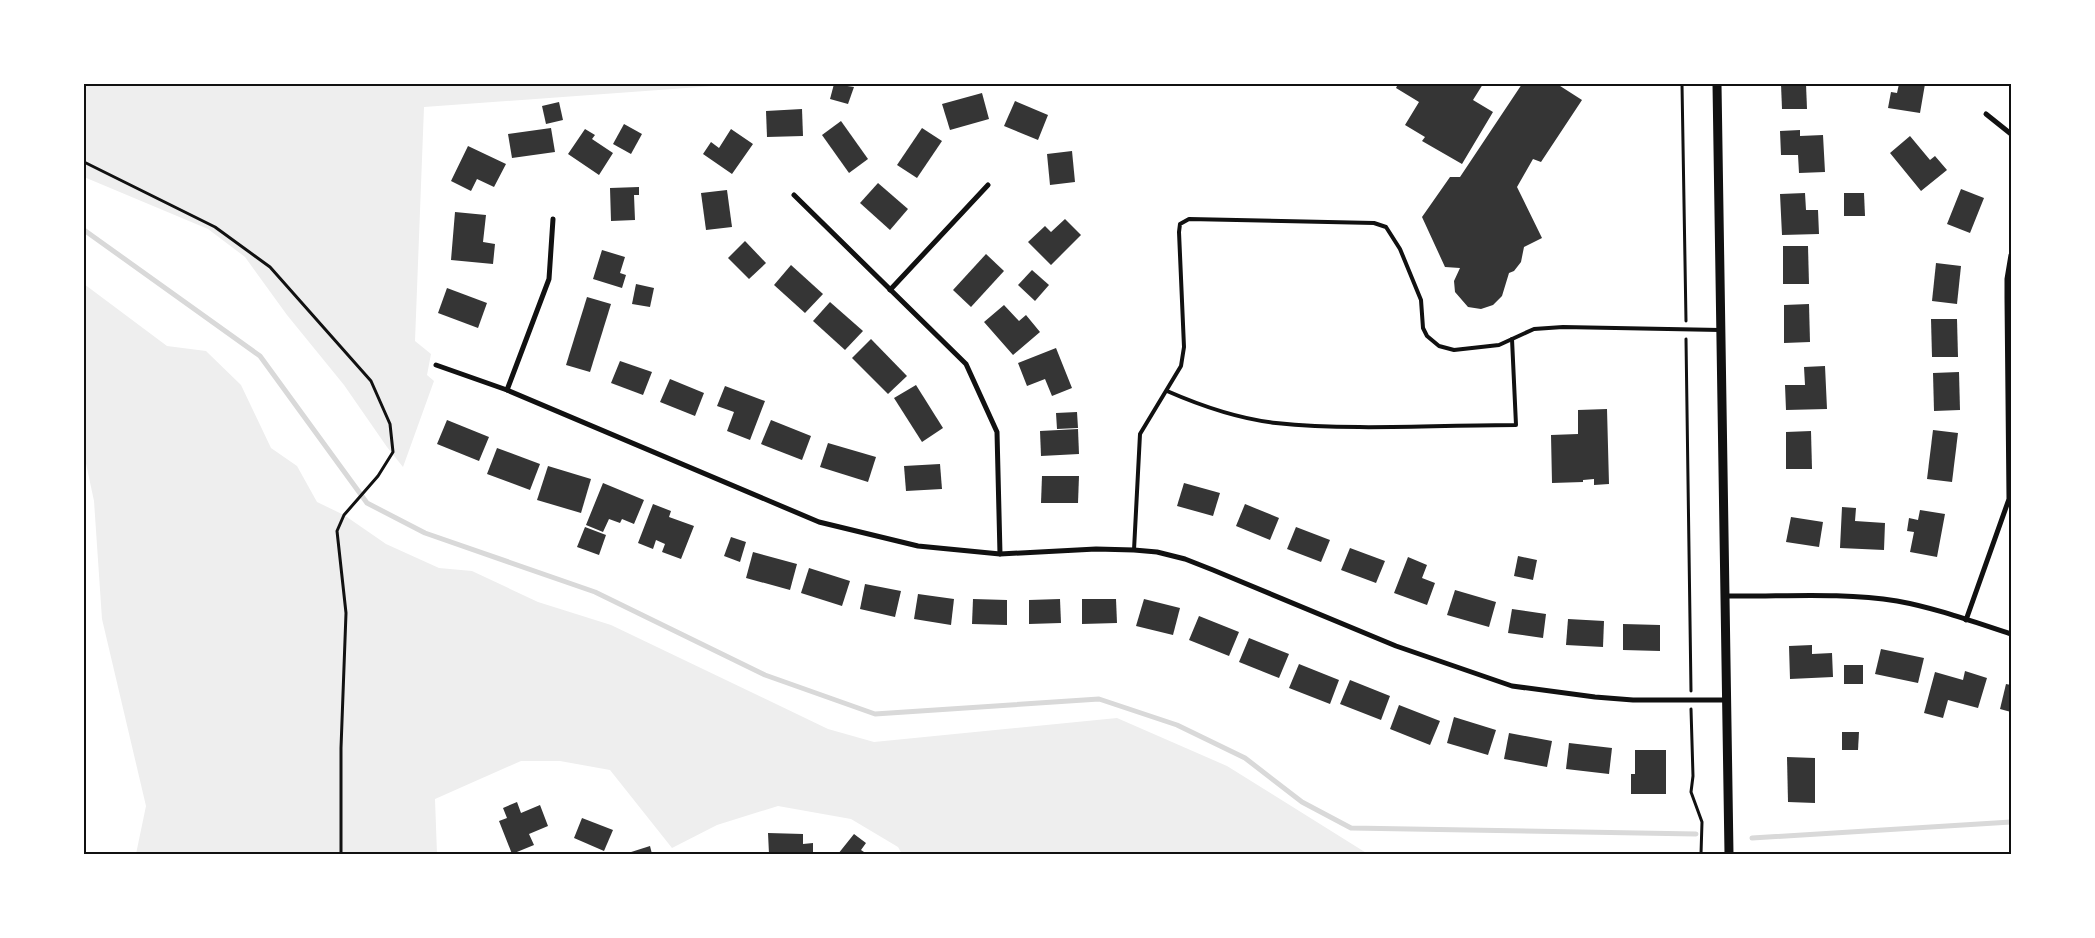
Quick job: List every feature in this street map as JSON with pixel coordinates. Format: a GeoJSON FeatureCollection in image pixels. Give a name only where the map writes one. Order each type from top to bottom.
{"type":"FeatureCollection","features":[{"type":"Feature","properties":{"kind":"street"},"geometry":{"type":"LineString","coordinates":[[1717,84],[1725,700],[1729,854]]}},
{"type":"Feature","properties":{"kind":"street"},"geometry":{"type":"LineString","coordinates":[[1986,114],[2011,134]]}},
{"type":"Feature","properties":{"kind":"street"},"geometry":{"type":"LineString","coordinates":[[890,290],[988,185]]}},
{"type":"Feature","properties":{"kind":"street"},"geometry":{"type":"LineString","coordinates":[[794,195],[966,364],[997,432],[1000,554]]}},
{"type":"Feature","properties":{"kind":"street"},"geometry":{"type":"LineString","coordinates":[[507,390],[549,279],[553,219]]}},
{"type":"Feature","properties":{"kind":"street"},"geometry":{"type":"LineString","coordinates":[[1966,620],[2009,499],[2010,387],[2007,279],[2011,255]]}},
{"type":"Feature","properties":{"kind":"street"},"geometry":{"type":"LineString","coordinates":[[436,365],[507,390],[819,522],[918,546],[1000,554],[1096,549],[1158,552],[1185,559],[1396,646],[1512,686],[1595,697],[1691,701],[1725,700]]}},
{"type":"Feature","properties":{"kind":"street"},"geometry":{"type":"LineString","coordinates":[[1724,596],[1853,597],[1896,601],[1924,607],[2011,634]]}},
{"type":"Feature","properties":{"kind":"lane"},"geometry":{"type":"LineString","coordinates":[[1134,550],[1140,434],[1181,366],[1184,347],[1180,224],[1189,219],[1374,223],[1386,228],[1400,250],[1421,300],[1423,328],[1427,336],[1439,346],[1454,350],[1499,345],[1534,329],[1563,327],[1686,331],[1720,330]]}},
{"type":"Feature","properties":{"kind":"lane"},"geometry":{"type":"LineString","coordinates":[[1166,391],[1200,405],[1274,423],[1333,426],[1516,425],[1512,339]]}},
{"type":"Feature","properties":{"kind":"path"},"geometry":{"type":"LineString","coordinates":[[1682,84],[1693,776],[1691,792],[1702,822],[1701,854]]}},
{"type":"Feature","properties":{"kind":"path"},"geometry":{"type":"LineString","coordinates":[[84,162],[215,227],[270,268],[371,381],[390,424],[393,452],[378,476],[344,515],[337,531],[346,613],[341,748],[341,854]]}},
{"type":"Feature","properties":{"kind":"shaded area"},"geometry":{"type":"Polygon","coordinates":[[[84,84],[741,84],[424,107],[415,341],[431,354],[427,375],[434,381],[403,467],[344,385],[287,315],[245,257],[208,229],[84,177],[84,84]]]}},
{"type":"Feature","properties":{"kind":"shaded area"},"geometry":{"type":"Polygon","coordinates":[[[84,284],[167,346],[206,351],[241,385],[271,448],[297,466],[317,502],[344,515],[386,544],[439,568],[472,571],[538,602],[611,625],[828,729],[874,742],[1117,718],[1227,766],[1368,854],[902,854],[898,847],[851,819],[778,806],[717,825],[672,848],[610,770],[560,761],[521,761],[435,799],[437,854],[136,854],[146,806],[102,619],[94,501],[84,454],[84,284]]]}},
{"type":"Feature","properties":{"kind":"building"},"geometry":{"type":"Polygon","coordinates":[[[834,84],[854,87],[848,104],[830,99],[834,84]]]}},
{"type":"Feature","properties":{"kind":"building"},"geometry":{"type":"Polygon","coordinates":[[[1398,84],[1483,84],[1473,100],[1493,112],[1462,164],[1422,141],[1425,137],[1405,125],[1419,102],[1396,88],[1398,84]]]}},
{"type":"Feature","properties":{"kind":"building"},"geometry":{"type":"Polygon","coordinates":[[[1522,84],[1557,84],[1582,100],[1541,162],[1533,159],[1517,187],[1542,238],[1524,247],[1521,262],[1514,271],[1509,273],[1502,296],[1493,305],[1481,309],[1468,307],[1455,292],[1454,281],[1460,268],[1445,267],[1422,217],[1450,177],[1460,177],[1522,84]]]}},
{"type":"Feature","properties":{"kind":"building"},"geometry":{"type":"Polygon","coordinates":[[[1781,84],[1806,84],[1807,109],[1782,109],[1781,84]]]}},
{"type":"Feature","properties":{"kind":"building"},"geometry":{"type":"Polygon","coordinates":[[[1899,84],[1925,84],[1920,113],[1888,108],[1891,92],[1897,93],[1899,84]]]}},
{"type":"Feature","properties":{"kind":"building"},"geometry":{"type":"Polygon","coordinates":[[[982,93],[989,119],[950,130],[942,104],[982,93]]]}},
{"type":"Feature","properties":{"kind":"building"},"geometry":{"type":"Polygon","coordinates":[[[1015,101],[1048,115],[1038,140],[1004,126],[1015,101]]]}},
{"type":"Feature","properties":{"kind":"building"},"geometry":{"type":"Polygon","coordinates":[[[559,102],[563,120],[546,124],[542,106],[559,102]]]}},
{"type":"Feature","properties":{"kind":"building"},"geometry":{"type":"Polygon","coordinates":[[[802,109],[803,136],[767,137],[766,111],[802,109]]]}},
{"type":"Feature","properties":{"kind":"building"},"geometry":{"type":"Polygon","coordinates":[[[841,121],[868,159],[849,173],[822,135],[841,121]]]}},
{"type":"Feature","properties":{"kind":"building"},"geometry":{"type":"Polygon","coordinates":[[[624,124],[642,134],[631,154],[613,144],[624,124]]]}},
{"type":"Feature","properties":{"kind":"building"},"geometry":{"type":"Polygon","coordinates":[[[551,128],[555,152],[512,158],[508,134],[551,128]]]}},
{"type":"Feature","properties":{"kind":"building"},"geometry":{"type":"Polygon","coordinates":[[[922,128],[942,141],[917,178],[897,165],[922,128]]]}},
{"type":"Feature","properties":{"kind":"building"},"geometry":{"type":"Polygon","coordinates":[[[585,129],[595,135],[592,139],[613,153],[599,175],[568,154],[585,129]]]}},
{"type":"Feature","properties":{"kind":"building"},"geometry":{"type":"Polygon","coordinates":[[[731,129],[753,144],[732,174],[703,154],[711,142],[719,148],[731,129]]]}},
{"type":"Feature","properties":{"kind":"building"},"geometry":{"type":"Polygon","coordinates":[[[1800,130],[1800,136],[1823,135],[1825,172],[1799,173],[1798,155],[1781,155],[1780,131],[1800,130]]]}},
{"type":"Feature","properties":{"kind":"building"},"geometry":{"type":"Polygon","coordinates":[[[1910,136],[1930,160],[1935,156],[1947,170],[1921,191],[1890,153],[1910,136]]]}},
{"type":"Feature","properties":{"kind":"building"},"geometry":{"type":"Polygon","coordinates":[[[468,146],[506,164],[494,187],[477,179],[471,191],[451,181],[468,146]]]}},
{"type":"Feature","properties":{"kind":"building"},"geometry":{"type":"Polygon","coordinates":[[[1072,151],[1075,182],[1050,185],[1047,154],[1072,151]]]}},
{"type":"Feature","properties":{"kind":"building"},"geometry":{"type":"Polygon","coordinates":[[[878,183],[908,209],[890,230],[860,203],[878,183]]]}},
{"type":"Feature","properties":{"kind":"building"},"geometry":{"type":"Polygon","coordinates":[[[639,187],[639,195],[634,195],[635,220],[611,221],[610,188],[639,187]]]}},
{"type":"Feature","properties":{"kind":"building"},"geometry":{"type":"Polygon","coordinates":[[[1961,189],[1984,198],[1970,233],[1947,224],[1961,189]]]}},
{"type":"Feature","properties":{"kind":"building"},"geometry":{"type":"Polygon","coordinates":[[[727,190],[732,227],[706,230],[701,193],[727,190]]]}},
{"type":"Feature","properties":{"kind":"building"},"geometry":{"type":"Polygon","coordinates":[[[1805,193],[1806,210],[1818,210],[1819,234],[1782,235],[1780,194],[1805,193]]]}},
{"type":"Feature","properties":{"kind":"building"},"geometry":{"type":"Polygon","coordinates":[[[1844,193],[1864,193],[1865,216],[1844,216],[1844,193]]]}},
{"type":"Feature","properties":{"kind":"building"},"geometry":{"type":"Polygon","coordinates":[[[455,212],[486,215],[483,242],[495,244],[493,264],[451,260],[455,212]]]}},
{"type":"Feature","properties":{"kind":"building"},"geometry":{"type":"Polygon","coordinates":[[[1065,219],[1081,235],[1051,265],[1028,242],[1045,226],[1051,232],[1065,219]]]}},
{"type":"Feature","properties":{"kind":"building"},"geometry":{"type":"Polygon","coordinates":[[[745,241],[766,263],[749,279],[728,258],[745,241]]]}},
{"type":"Feature","properties":{"kind":"building"},"geometry":{"type":"Polygon","coordinates":[[[1783,246],[1808,246],[1809,284],[1783,284],[1783,246]]]}},
{"type":"Feature","properties":{"kind":"building"},"geometry":{"type":"Polygon","coordinates":[[[602,250],[625,257],[620,273],[626,275],[622,288],[593,279],[602,250]]]}},
{"type":"Feature","properties":{"kind":"building"},"geometry":{"type":"Polygon","coordinates":[[[986,254],[1004,271],[971,307],[953,290],[986,254]]]}},
{"type":"Feature","properties":{"kind":"building"},"geometry":{"type":"Polygon","coordinates":[[[1936,263],[1961,266],[1957,304],[1932,301],[1936,263]]]}},
{"type":"Feature","properties":{"kind":"building"},"geometry":{"type":"Polygon","coordinates":[[[791,265],[823,294],[805,313],[774,285],[791,265]]]}},
{"type":"Feature","properties":{"kind":"building"},"geometry":{"type":"Polygon","coordinates":[[[1032,270],[1049,285],[1035,301],[1018,285],[1032,270]]]}},
{"type":"Feature","properties":{"kind":"building"},"geometry":{"type":"Polygon","coordinates":[[[636,284],[654,288],[650,307],[632,304],[636,284]]]}},
{"type":"Feature","properties":{"kind":"building"},"geometry":{"type":"Polygon","coordinates":[[[447,288],[487,303],[478,328],[438,313],[447,288]]]}},
{"type":"Feature","properties":{"kind":"building"},"geometry":{"type":"Polygon","coordinates":[[[587,297],[611,304],[590,372],[566,365],[587,297]]]}},
{"type":"Feature","properties":{"kind":"building"},"geometry":{"type":"Polygon","coordinates":[[[830,302],[863,331],[845,350],[813,321],[830,302]]]}},
{"type":"Feature","properties":{"kind":"building"},"geometry":{"type":"Polygon","coordinates":[[[1809,304],[1810,342],[1784,343],[1784,305],[1809,304]]]}},
{"type":"Feature","properties":{"kind":"building"},"geometry":{"type":"Polygon","coordinates":[[[1004,305],[1019,321],[1026,315],[1040,332],[1013,355],[984,322],[1004,305]]]}},
{"type":"Feature","properties":{"kind":"building"},"geometry":{"type":"Polygon","coordinates":[[[1931,319],[1957,319],[1958,357],[1932,357],[1931,319]]]}},
{"type":"Feature","properties":{"kind":"building"},"geometry":{"type":"Polygon","coordinates":[[[871,339],[907,376],[888,394],[852,358],[871,339]]]}},
{"type":"Feature","properties":{"kind":"building"},"geometry":{"type":"Polygon","coordinates":[[[1056,348],[1072,388],[1052,396],[1045,379],[1027,386],[1018,363],[1056,348]]]}},
{"type":"Feature","properties":{"kind":"building"},"geometry":{"type":"Polygon","coordinates":[[[620,361],[652,372],[643,395],[611,383],[620,361]]]}},
{"type":"Feature","properties":{"kind":"building"},"geometry":{"type":"Polygon","coordinates":[[[1825,366],[1827,409],[1786,410],[1785,385],[1805,385],[1804,367],[1825,366]]]}},
{"type":"Feature","properties":{"kind":"building"},"geometry":{"type":"Polygon","coordinates":[[[1959,372],[1960,410],[1934,411],[1933,373],[1959,372]]]}},
{"type":"Feature","properties":{"kind":"building"},"geometry":{"type":"Polygon","coordinates":[[[670,379],[704,393],[695,416],[660,402],[670,379]]]}},
{"type":"Feature","properties":{"kind":"building"},"geometry":{"type":"Polygon","coordinates":[[[916,385],[943,428],[922,442],[894,398],[916,385]]]}},
{"type":"Feature","properties":{"kind":"building"},"geometry":{"type":"Polygon","coordinates":[[[725,386],[765,401],[750,440],[727,431],[734,412],[717,406],[725,386]]]}},
{"type":"Feature","properties":{"kind":"building"},"geometry":{"type":"Polygon","coordinates":[[[1607,409],[1609,484],[1594,485],[1594,479],[1583,480],[1583,482],[1552,483],[1551,435],[1578,434],[1578,410],[1607,409]]]}},
{"type":"Feature","properties":{"kind":"building"},"geometry":{"type":"Polygon","coordinates":[[[1077,412],[1078,428],[1057,429],[1056,413],[1077,412]]]}},
{"type":"Feature","properties":{"kind":"building"},"geometry":{"type":"Polygon","coordinates":[[[447,420],[489,437],[479,461],[437,444],[447,420]]]}},
{"type":"Feature","properties":{"kind":"building"},"geometry":{"type":"Polygon","coordinates":[[[771,420],[811,436],[802,460],[761,444],[771,420]]]}},
{"type":"Feature","properties":{"kind":"building"},"geometry":{"type":"Polygon","coordinates":[[[1078,429],[1079,454],[1041,456],[1040,431],[1078,429]]]}},
{"type":"Feature","properties":{"kind":"building"},"geometry":{"type":"Polygon","coordinates":[[[1933,430],[1958,433],[1952,482],[1927,479],[1933,430]]]}},
{"type":"Feature","properties":{"kind":"building"},"geometry":{"type":"Polygon","coordinates":[[[1811,431],[1812,469],[1786,469],[1786,432],[1811,431]]]}},
{"type":"Feature","properties":{"kind":"building"},"geometry":{"type":"Polygon","coordinates":[[[828,443],[876,457],[868,482],[820,467],[828,443]]]}},
{"type":"Feature","properties":{"kind":"building"},"geometry":{"type":"Polygon","coordinates":[[[497,448],[540,464],[530,490],[487,474],[497,448]]]}},
{"type":"Feature","properties":{"kind":"building"},"geometry":{"type":"Polygon","coordinates":[[[940,464],[942,489],[906,491],[904,466],[940,464]]]}},
{"type":"Feature","properties":{"kind":"building"},"geometry":{"type":"Polygon","coordinates":[[[548,466],[591,479],[581,513],[537,500],[548,466]]]}},
{"type":"Feature","properties":{"kind":"building"},"geometry":{"type":"Polygon","coordinates":[[[1042,476],[1079,476],[1078,503],[1041,503],[1042,476]]]}},
{"type":"Feature","properties":{"kind":"building"},"geometry":{"type":"Polygon","coordinates":[[[603,483],[644,500],[634,524],[622,519],[620,523],[609,519],[603,532],[586,525],[603,483]]]}},
{"type":"Feature","properties":{"kind":"building"},"geometry":{"type":"Polygon","coordinates":[[[1184,483],[1220,493],[1213,516],[1177,506],[1184,483]]]}},
{"type":"Feature","properties":{"kind":"building"},"geometry":{"type":"Polygon","coordinates":[[[653,504],[671,511],[669,517],[694,526],[681,559],[662,552],[665,544],[656,540],[653,549],[638,543],[653,504]]]}},
{"type":"Feature","properties":{"kind":"building"},"geometry":{"type":"Polygon","coordinates":[[[1245,504],[1279,518],[1270,540],[1236,526],[1245,504]]]}},
{"type":"Feature","properties":{"kind":"building"},"geometry":{"type":"Polygon","coordinates":[[[1842,507],[1856,508],[1855,521],[1885,523],[1884,550],[1840,548],[1842,507]]]}},
{"type":"Feature","properties":{"kind":"building"},"geometry":{"type":"Polygon","coordinates":[[[1920,510],[1945,514],[1937,557],[1910,552],[1914,532],[1907,531],[1909,518],[1918,520],[1920,510]]]}},
{"type":"Feature","properties":{"kind":"building"},"geometry":{"type":"Polygon","coordinates":[[[1791,517],[1823,522],[1819,547],[1786,542],[1791,517]]]}},
{"type":"Feature","properties":{"kind":"building"},"geometry":{"type":"Polygon","coordinates":[[[585,527],[606,535],[599,555],[577,547],[585,527]]]}},
{"type":"Feature","properties":{"kind":"building"},"geometry":{"type":"Polygon","coordinates":[[[1296,527],[1330,540],[1321,562],[1287,549],[1296,527]]]}},
{"type":"Feature","properties":{"kind":"building"},"geometry":{"type":"Polygon","coordinates":[[[731,537],[746,542],[740,562],[724,556],[731,537]]]}},
{"type":"Feature","properties":{"kind":"building"},"geometry":{"type":"Polygon","coordinates":[[[1350,548],[1385,561],[1376,583],[1341,570],[1350,548]]]}},
{"type":"Feature","properties":{"kind":"building"},"geometry":{"type":"Polygon","coordinates":[[[753,552],[797,564],[790,590],[746,578],[753,552]]]}},
{"type":"Feature","properties":{"kind":"building"},"geometry":{"type":"Polygon","coordinates":[[[1518,556],[1537,560],[1533,580],[1514,576],[1518,556]]]}},
{"type":"Feature","properties":{"kind":"building"},"geometry":{"type":"Polygon","coordinates":[[[1408,557],[1427,565],[1422,578],[1435,583],[1427,605],[1394,593],[1408,557]]]}},
{"type":"Feature","properties":{"kind":"building"},"geometry":{"type":"Polygon","coordinates":[[[809,568],[850,581],[842,606],[801,593],[809,568]]]}},
{"type":"Feature","properties":{"kind":"building"},"geometry":{"type":"Polygon","coordinates":[[[865,584],[901,591],[895,617],[860,609],[865,584]]]}},
{"type":"Feature","properties":{"kind":"building"},"geometry":{"type":"Polygon","coordinates":[[[1455,590],[1496,602],[1489,627],[1447,615],[1455,590]]]}},
{"type":"Feature","properties":{"kind":"building"},"geometry":{"type":"Polygon","coordinates":[[[918,594],[954,599],[951,625],[914,619],[918,594]]]}},
{"type":"Feature","properties":{"kind":"building"},"geometry":{"type":"Polygon","coordinates":[[[973,599],[1007,600],[1007,625],[972,624],[973,599]]]}},
{"type":"Feature","properties":{"kind":"building"},"geometry":{"type":"Polygon","coordinates":[[[1060,599],[1061,623],[1029,624],[1029,600],[1060,599]]]}},
{"type":"Feature","properties":{"kind":"building"},"geometry":{"type":"Polygon","coordinates":[[[1082,599],[1116,599],[1117,623],[1082,624],[1082,599]]]}},
{"type":"Feature","properties":{"kind":"building"},"geometry":{"type":"Polygon","coordinates":[[[1144,599],[1180,608],[1173,635],[1136,626],[1144,599]]]}},
{"type":"Feature","properties":{"kind":"building"},"geometry":{"type":"Polygon","coordinates":[[[1512,609],[1546,614],[1543,638],[1508,633],[1512,609]]]}},
{"type":"Feature","properties":{"kind":"building"},"geometry":{"type":"Polygon","coordinates":[[[1199,616],[1239,632],[1229,656],[1189,640],[1199,616]]]}},
{"type":"Feature","properties":{"kind":"building"},"geometry":{"type":"Polygon","coordinates":[[[1568,619],[1604,621],[1603,647],[1566,645],[1568,619]]]}},
{"type":"Feature","properties":{"kind":"building"},"geometry":{"type":"Polygon","coordinates":[[[1623,624],[1660,625],[1660,651],[1623,650],[1623,624]]]}},
{"type":"Feature","properties":{"kind":"building"},"geometry":{"type":"Polygon","coordinates":[[[1249,638],[1289,654],[1279,678],[1239,662],[1249,638]]]}},
{"type":"Feature","properties":{"kind":"building"},"geometry":{"type":"Polygon","coordinates":[[[1812,645],[1812,654],[1832,653],[1833,677],[1790,679],[1789,646],[1812,645]]]}},
{"type":"Feature","properties":{"kind":"building"},"geometry":{"type":"Polygon","coordinates":[[[1881,649],[1924,658],[1918,683],[1875,674],[1881,649]]]}},
{"type":"Feature","properties":{"kind":"building"},"geometry":{"type":"Polygon","coordinates":[[[1299,664],[1339,680],[1330,704],[1289,688],[1299,664]]]}},
{"type":"Feature","properties":{"kind":"building"},"geometry":{"type":"Polygon","coordinates":[[[1844,665],[1863,665],[1863,684],[1844,684],[1844,665]]]}},
{"type":"Feature","properties":{"kind":"building"},"geometry":{"type":"Polygon","coordinates":[[[1965,671],[1987,678],[1978,708],[1948,700],[1943,718],[1924,713],[1935,672],[1963,680],[1965,671]]]}},
{"type":"Feature","properties":{"kind":"building"},"geometry":{"type":"Polygon","coordinates":[[[1350,680],[1390,696],[1381,720],[1340,704],[1350,680]]]}},
{"type":"Feature","properties":{"kind":"building"},"geometry":{"type":"Polygon","coordinates":[[[2006,684],[2011,685],[2011,712],[2000,709],[2006,684]]]}},
{"type":"Feature","properties":{"kind":"building"},"geometry":{"type":"Polygon","coordinates":[[[1399,705],[1440,721],[1430,745],[1390,729],[1399,705]]]}},
{"type":"Feature","properties":{"kind":"building"},"geometry":{"type":"Polygon","coordinates":[[[1454,717],[1496,730],[1488,755],[1447,743],[1454,717]]]}},
{"type":"Feature","properties":{"kind":"building"},"geometry":{"type":"Polygon","coordinates":[[[1842,732],[1859,732],[1858,750],[1842,750],[1842,732]]]}},
{"type":"Feature","properties":{"kind":"building"},"geometry":{"type":"Polygon","coordinates":[[[1509,733],[1552,741],[1547,767],[1504,759],[1509,733]]]}},
{"type":"Feature","properties":{"kind":"building"},"geometry":{"type":"Polygon","coordinates":[[[1569,743],[1612,748],[1609,774],[1566,769],[1569,743]]]}},
{"type":"Feature","properties":{"kind":"building"},"geometry":{"type":"Polygon","coordinates":[[[1635,750],[1666,750],[1666,794],[1631,794],[1631,774],[1635,774],[1635,750]]]}},
{"type":"Feature","properties":{"kind":"building"},"geometry":{"type":"Polygon","coordinates":[[[1787,757],[1815,758],[1815,803],[1788,802],[1787,757]]]}},
{"type":"Feature","properties":{"kind":"building"},"geometry":{"type":"Polygon","coordinates":[[[517,802],[521,813],[540,805],[548,826],[529,834],[534,845],[512,854],[499,821],[507,818],[503,808],[517,802]]]}},
{"type":"Feature","properties":{"kind":"building"},"geometry":{"type":"Polygon","coordinates":[[[582,818],[613,830],[604,851],[574,838],[582,818]]]}},
{"type":"Feature","properties":{"kind":"building"},"geometry":{"type":"Polygon","coordinates":[[[768,833],[803,834],[803,844],[813,843],[813,854],[769,854],[768,833]]]}},
{"type":"Feature","properties":{"kind":"building"},"geometry":{"type":"Polygon","coordinates":[[[854,834],[866,843],[861,850],[867,854],[838,854],[854,834]]]}},
{"type":"Feature","properties":{"kind":"building"},"geometry":{"type":"Polygon","coordinates":[[[650,846],[652,854],[628,853],[650,846]]]}},
{"type":"Feature","properties":{"kind":"waterway"},"geometry":{"type":"LineString","coordinates":[[84,230],[260,356],[367,503],[425,533],[595,592],[765,675],[875,714],[1099,699],[1177,725],[1245,758],[1302,802],[1351,828],[1696,834]]}},
{"type":"Feature","properties":{"kind":"waterway"},"geometry":{"type":"LineString","coordinates":[[1752,838],[2011,822]]}}]}
